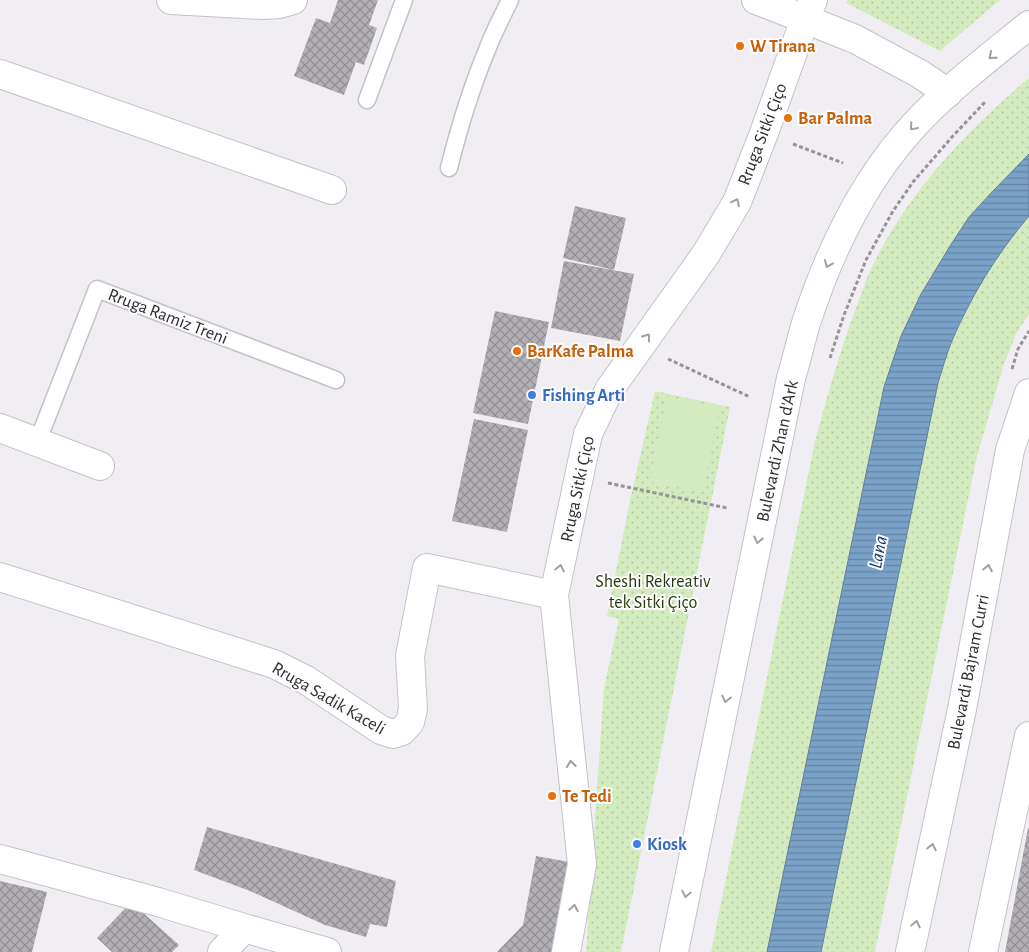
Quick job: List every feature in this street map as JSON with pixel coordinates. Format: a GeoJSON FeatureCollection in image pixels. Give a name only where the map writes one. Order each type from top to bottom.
{"type":"FeatureCollection","features":[{"type":"Feature","properties":{"kind":"street"},"geometry":{"type":"LineString","coordinates":[[171,0],[263,5],[279,4],[293,0]]}},
{"type":"Feature","properties":{"kind":"street"},"geometry":{"type":"LineString","coordinates":[[756,0],[809,10],[855,39],[920,74],[948,93]]}},
{"type":"Feature","properties":{"kind":"street","name":"Rruga Sitki Çiço"},"geometry":{"type":"LineString","coordinates":[[566,952],[582,864],[554,595],[588,434],[609,390],[706,254],[737,202],[809,10]]}},
{"type":"Feature","properties":{"kind":"street","name":"Bulevardi Zhan d'Ark"},"geometry":{"type":"LineString","coordinates":[[674,952],[791,378],[807,320],[826,268],[847,222],[870,182],[894,149],[920,119],[948,93],[1029,25]]}},
{"type":"Feature","properties":{"kind":"street"},"geometry":{"type":"LineString","coordinates":[[0,74],[332,190]]}},
{"type":"Feature","properties":{"kind":"street","name":"Bulevardi Bajram Curri"},"geometry":{"type":"LineString","coordinates":[[910,952],[962,709],[1010,450],[1029,393]]}},
{"type":"Feature","properties":{"kind":"street"},"geometry":{"type":"LineString","coordinates":[[0,428],[100,466]]}},
{"type":"Feature","properties":{"kind":"street","name":"Rruga Sadik Kaceli"},"geometry":{"type":"LineString","coordinates":[[0,578],[274,664],[306,680],[381,730],[393,734],[402,732],[410,722],[414,709],[410,656],[427,568],[554,595]]}},
{"type":"Feature","properties":{"kind":"street"},"geometry":{"type":"LineString","coordinates":[[983,952],[1029,736]]}},
{"type":"Feature","properties":{"kind":"street"},"geometry":{"type":"LineString","coordinates":[[0,859],[158,902],[327,952]]}},
{"type":"Feature","properties":{"kind":"street"},"geometry":{"type":"LineString","coordinates":[[222,952],[244,928]]}},
{"type":"Feature","properties":{"kind":"lane"},"geometry":{"type":"LineString","coordinates":[[367,100],[404,0]]}},
{"type":"Feature","properties":{"kind":"lane"},"geometry":{"type":"LineString","coordinates":[[449,168],[460,124],[475,79],[510,0]]}},
{"type":"Feature","properties":{"kind":"lane","name":"Rruga Ramiz Treni"},"geometry":{"type":"LineString","coordinates":[[37,443],[97,290],[336,380]]}},
{"type":"Feature","properties":{"kind":"path"},"geometry":{"type":"LineString","coordinates":[[830,359],[844,315],[866,260],[894,211],[913,182],[952,137],[987,101]]}},
{"type":"Feature","properties":{"kind":"path"},"geometry":{"type":"LineString","coordinates":[[764,133],[843,162]]}},
{"type":"Feature","properties":{"kind":"path"},"geometry":{"type":"LineString","coordinates":[[640,346],[750,398]]}},
{"type":"Feature","properties":{"kind":"path"},"geometry":{"type":"LineString","coordinates":[[579,477],[727,508]]}},
{"type":"Feature","properties":{"kind":"green space"},"geometry":{"type":"Polygon","coordinates":[[[848,0],[1000,0],[940,51],[846,3],[848,0]]]}},
{"type":"Feature","properties":{"kind":"green space"},"geometry":{"type":"Polygon","coordinates":[[[1029,78],[1029,154],[969,217],[950,246],[921,294],[901,336],[884,387],[767,952],[711,952],[815,441],[852,317],[869,273],[886,241],[920,189],[961,142],[1029,78]]]}},
{"type":"Feature","properties":{"kind":"green space"},"geometry":{"type":"Polygon","coordinates":[[[1029,216],[1029,314],[1016,334],[1003,367],[977,456],[875,952],[821,952],[938,383],[951,343],[976,292],[995,261],[1029,216]]]}},
{"type":"Feature","properties":{"kind":"green space","name":"Sheshi Rekreativ tek Sitki Çiço"},"geometry":{"type":"Polygon","coordinates":[[[655,391],[730,407],[621,952],[586,952],[604,687],[619,619],[607,616],[655,391]]]}},
{"type":"Feature","properties":{"kind":"green space"},"geometry":{"type":"Polygon","coordinates":[[[667,397],[720,407],[703,492],[650,482],[667,397]]]}},
{"type":"Feature","properties":{"kind":"water","name":"Lana"},"geometry":{"type":"Polygon","coordinates":[[[1029,154],[1029,216],[995,261],[976,292],[951,343],[938,383],[821,952],[767,952],[884,387],[901,336],[921,294],[950,246],[969,217],[1029,154]]]}},
{"type":"Feature","properties":{"kind":"building"},"geometry":{"type":"Polygon","coordinates":[[[338,0],[378,0],[369,25],[377,28],[364,65],[356,62],[344,95],[294,76],[316,18],[330,23],[338,0]]]}},
{"type":"Feature","properties":{"kind":"building"},"geometry":{"type":"Polygon","coordinates":[[[575,206],[626,218],[614,270],[563,258],[575,206]]]}},
{"type":"Feature","properties":{"kind":"building"},"geometry":{"type":"Polygon","coordinates":[[[564,261],[634,274],[620,341],[551,328],[564,261]]]}},
{"type":"Feature","properties":{"kind":"building"},"geometry":{"type":"Polygon","coordinates":[[[495,311],[549,322],[528,424],[473,413],[495,311]]]}},
{"type":"Feature","properties":{"kind":"building"},"geometry":{"type":"Polygon","coordinates":[[[474,419],[528,430],[507,532],[452,521],[474,419]]]}},
{"type":"Feature","properties":{"kind":"building"},"geometry":{"type":"Polygon","coordinates":[[[207,827],[396,881],[387,927],[370,924],[366,937],[325,925],[250,891],[194,870],[207,827]]]}},
{"type":"Feature","properties":{"kind":"building"},"geometry":{"type":"Polygon","coordinates":[[[1028,828],[1029,952],[1005,952],[1028,828]]]}},
{"type":"Feature","properties":{"kind":"building"},"geometry":{"type":"Polygon","coordinates":[[[536,856],[575,863],[554,952],[497,952],[523,925],[536,856]]]}},
{"type":"Feature","properties":{"kind":"building"},"geometry":{"type":"Polygon","coordinates":[[[0,881],[47,892],[32,952],[0,952],[0,881]]]}},
{"type":"Feature","properties":{"kind":"building"},"geometry":{"type":"Polygon","coordinates":[[[131,902],[179,945],[172,952],[112,952],[97,938],[131,902]]]}},
{"type":"Feature","properties":{"kind":"place","name":"W Tirana"},"geometry":{"type":"Point","coordinates":[740,46]}},
{"type":"Feature","properties":{"kind":"place","name":"Bar Palma"},"geometry":{"type":"Point","coordinates":[788,118]}},
{"type":"Feature","properties":{"kind":"place","name":"BarKafe Palma"},"geometry":{"type":"Point","coordinates":[517,351]}},
{"type":"Feature","properties":{"kind":"place","name":"Fishing Arti"},"geometry":{"type":"Point","coordinates":[532,395]}},
{"type":"Feature","properties":{"kind":"place","name":"Te Tedi"},"geometry":{"type":"Point","coordinates":[552,796]}},
{"type":"Feature","properties":{"kind":"place","name":"Kiosk"},"geometry":{"type":"Point","coordinates":[637,844]}}]}
